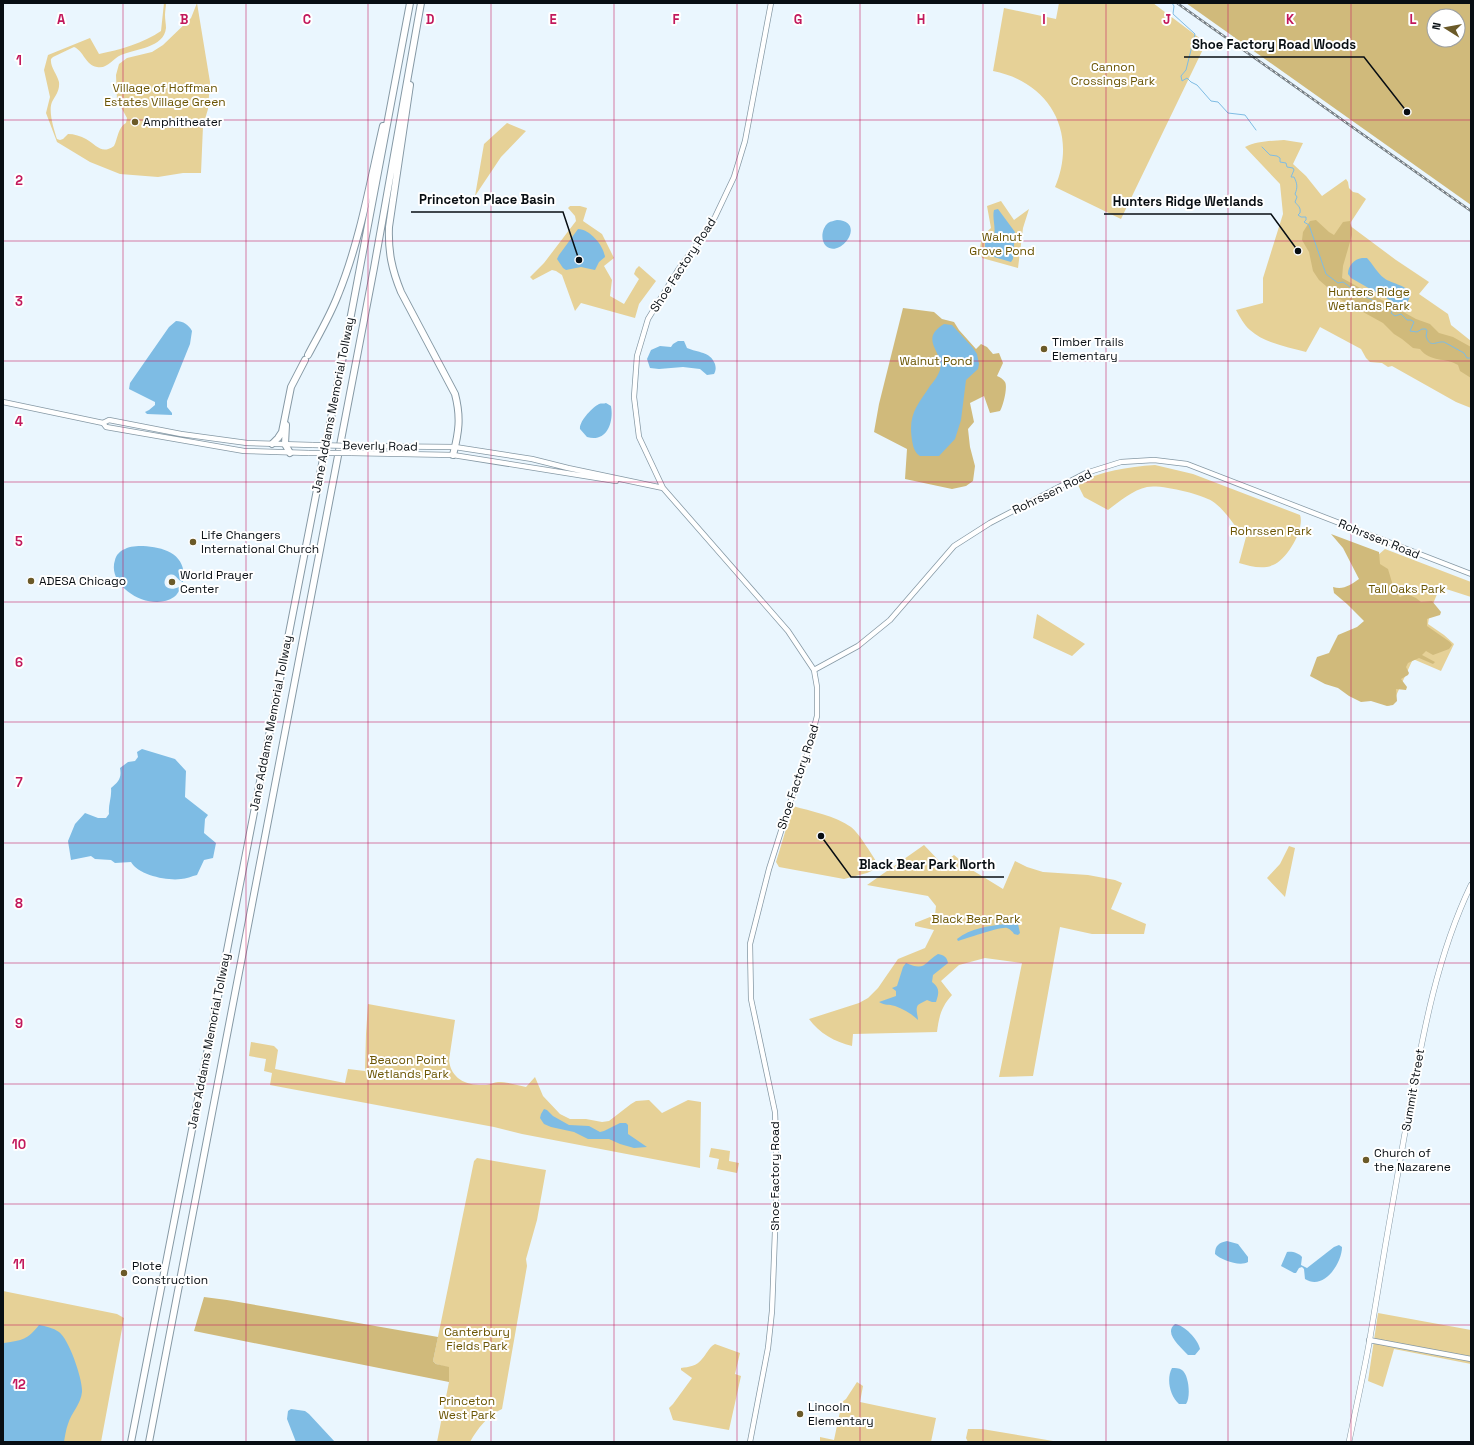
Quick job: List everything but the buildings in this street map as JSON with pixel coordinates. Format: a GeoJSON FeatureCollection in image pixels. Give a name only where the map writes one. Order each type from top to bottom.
{"type":"FeatureCollection","features":[{"type":"Feature","properties":{"kind":"highway","name":"Jane Addams Memorial Tollway"},"geometry":{"type":"LineString","coordinates":[[131,1442],[348,331],[410,3]]}},
{"type":"Feature","properties":{"kind":"highway","name":"Jane Addams Memorial Tollway"},"geometry":{"type":"LineString","coordinates":[[148,1442],[373,274],[422,3]]}},
{"type":"Feature","properties":{"kind":"highway"},"geometry":{"type":"LineString","coordinates":[[422,3],[389,228],[388,248],[394,275],[401,292],[455,394],[459,408],[460,422],[453,455]]}},
{"type":"Feature","properties":{"kind":"highway"},"geometry":{"type":"LineString","coordinates":[[272,444],[282,432],[290,387],[338,296],[348,268],[403,37]]}},
{"type":"Feature","properties":{"kind":"highway"},"geometry":{"type":"LineString","coordinates":[[286,408],[285,444],[290,452]]}},
{"type":"Feature","properties":{"kind":"main road","name":"Summit Street"},"geometry":{"type":"LineString","coordinates":[[1349,1442],[1370,1340],[1394,1193],[1423,1034],[1435,980],[1451,931],[1471,885]]}},
{"type":"Feature","properties":{"kind":"street","name":"Shoe Factory Road"},"geometry":{"type":"LineString","coordinates":[[750,1442],[768,1348],[772,1311],[776,1205],[776,1139],[774,1112],[752,999],[750,944],[789,806],[808,755],[817,716],[817,687],[814,670],[788,631],[663,488],[639,437],[634,397],[637,356],[648,319],[678,270],[715,217],[734,177],[745,141],[771,3]]}},
{"type":"Feature","properties":{"kind":"street","name":"Beverly Road"},"geometry":{"type":"LineString","coordinates":[[3,402],[103,423],[106,427],[244,450],[309,453],[453,455],[633,483]]}},
{"type":"Feature","properties":{"kind":"street","name":"Beverly Road"},"geometry":{"type":"LineString","coordinates":[[103,423],[109,420],[181,434],[247,443],[455,447],[532,459],[633,483],[663,488]]}},
{"type":"Feature","properties":{"kind":"street","name":"Rohrssen Road"},"geometry":{"type":"LineString","coordinates":[[814,670],[858,646],[890,620],[954,546],[990,523],[1065,483],[1086,473],[1121,462],[1154,460],[1187,464],[1471,574]]}},
{"type":"Feature","properties":{"kind":"street"},"geometry":{"type":"LineString","coordinates":[[1370,1340],[1471,1359]]}},
{"type":"Feature","properties":{"kind":"green space","name":"Village of Hoffman Estates Village Green"},"geometry":{"type":"Polygon","coordinates":[[[164,3],[166,3],[166,28],[164,35],[155,44],[121,55],[104,67],[97,67],[90,64],[74,47],[51,59],[59,82],[58,91],[51,106],[52,120],[57,139],[60,140],[68,134],[73,134],[90,141],[99,148],[106,150],[110,149],[114,146],[121,127],[126,123],[127,118],[117,100],[116,75],[119,64],[127,58],[152,52],[163,45],[191,18],[197,3],[210,82],[208,109],[203,126],[201,173],[183,173],[158,177],[120,174],[90,162],[57,142],[46,113],[50,97],[44,70],[48,55],[90,38],[99,54],[131,46],[147,39],[161,31],[164,3]]]}},
{"type":"Feature","properties":{"kind":"green space","name":"Cannon Crossings Park"},"geometry":{"type":"Polygon","coordinates":[[[1059,3],[1153,3],[1206,43],[1121,219],[1055,187],[1061,167],[1063,148],[1061,129],[1054,113],[1044,98],[1030,86],[1013,77],[993,71],[1004,8],[1056,19],[1059,3]]]}},
{"type":"Feature","properties":{"kind":"green space"},"geometry":{"type":"Polygon","coordinates":[[[1186,3],[1471,3],[1471,205],[1186,3]]]}},
{"type":"Feature","properties":{"kind":"green space"},"geometry":{"type":"Polygon","coordinates":[[[507,123],[526,131],[501,157],[475,196],[484,144],[507,123]]]}},
{"type":"Feature","properties":{"kind":"green space","name":"Hunters Ridge Wetlands Park"},"geometry":{"type":"Polygon","coordinates":[[[1284,140],[1303,143],[1293,164],[1306,176],[1322,196],[1346,179],[1349,188],[1353,192],[1358,193],[1366,199],[1349,225],[1396,260],[1429,282],[1419,294],[1448,314],[1451,325],[1471,341],[1471,408],[1456,402],[1392,366],[1388,367],[1382,363],[1370,362],[1361,349],[1320,327],[1306,352],[1276,344],[1262,338],[1250,330],[1244,323],[1236,310],[1263,303],[1263,278],[1283,214],[1280,184],[1245,147],[1259,142],[1284,140]]]}},
{"type":"Feature","properties":{"kind":"green space","name":"Walnut Grove Pond"},"geometry":{"type":"Polygon","coordinates":[[[1001,201],[1014,220],[1029,209],[1023,228],[1018,268],[982,258],[980,245],[985,234],[991,228],[987,206],[1001,201]]]}},
{"type":"Feature","properties":{"kind":"green space"},"geometry":{"type":"Polygon","coordinates":[[[570,206],[587,208],[583,221],[602,234],[614,258],[604,266],[612,280],[610,296],[624,304],[639,279],[634,274],[639,266],[656,281],[639,304],[635,318],[581,303],[575,311],[562,275],[552,270],[533,280],[530,277],[544,263],[576,221],[575,216],[568,208],[570,206]]]}},
{"type":"Feature","properties":{"kind":"green space"},"geometry":{"type":"Polygon","coordinates":[[[1316,220],[1334,235],[1343,222],[1350,221],[1352,235],[1343,266],[1342,278],[1416,319],[1430,324],[1439,333],[1453,337],[1471,347],[1471,378],[1460,371],[1458,365],[1433,358],[1420,349],[1413,348],[1394,334],[1383,323],[1334,296],[1313,271],[1309,252],[1302,240],[1303,232],[1310,221],[1316,220]]]}},
{"type":"Feature","properties":{"kind":"green space","name":"Walnut Pond"},"geometry":{"type":"Polygon","coordinates":[[[903,308],[934,312],[942,319],[954,322],[976,349],[981,344],[987,347],[993,354],[999,353],[1003,363],[997,376],[1006,384],[1005,396],[1000,411],[990,413],[984,396],[970,403],[974,422],[968,429],[970,447],[975,466],[973,481],[966,486],[952,489],[905,479],[907,449],[874,432],[879,404],[903,308]]]}},
{"type":"Feature","properties":{"kind":"green space","name":"Rohrssen Park"},"geometry":{"type":"Polygon","coordinates":[[[1155,465],[1193,474],[1300,515],[1300,528],[1294,543],[1284,557],[1273,565],[1260,567],[1239,563],[1246,537],[1217,505],[1207,498],[1170,488],[1153,486],[1142,488],[1132,493],[1108,510],[1084,497],[1077,483],[1096,475],[1115,470],[1155,465]]]}},
{"type":"Feature","properties":{"kind":"green space"},"geometry":{"type":"Polygon","coordinates":[[[1331,534],[1379,552],[1380,564],[1388,569],[1394,589],[1400,597],[1407,594],[1421,602],[1432,601],[1441,612],[1440,615],[1427,619],[1427,626],[1452,645],[1449,649],[1433,655],[1426,651],[1422,655],[1435,662],[1433,664],[1419,658],[1408,663],[1406,667],[1409,673],[1401,679],[1407,687],[1406,690],[1396,689],[1397,701],[1393,705],[1387,706],[1371,701],[1361,702],[1338,688],[1325,684],[1310,676],[1317,657],[1329,653],[1338,635],[1357,627],[1364,621],[1334,593],[1333,587],[1344,587],[1359,579],[1343,548],[1331,534]]]}},
{"type":"Feature","properties":{"kind":"green space","name":"Tall Oaks Park"},"geometry":{"type":"Polygon","coordinates":[[[1385,549],[1471,582],[1471,597],[1440,587],[1430,611],[1428,624],[1454,644],[1441,671],[1413,659],[1395,698],[1389,706],[1357,677],[1372,634],[1370,562],[1385,549]]]}},
{"type":"Feature","properties":{"kind":"green space"},"geometry":{"type":"Polygon","coordinates":[[[1037,614],[1085,644],[1072,656],[1033,638],[1037,614]]]}},
{"type":"Feature","properties":{"kind":"green space"},"geometry":{"type":"Polygon","coordinates":[[[793,806],[831,817],[851,827],[855,830],[880,867],[867,873],[844,879],[779,867],[776,862],[793,806]]]}},
{"type":"Feature","properties":{"kind":"green space","name":"Black Bear Park"},"geometry":{"type":"Polygon","coordinates":[[[924,845],[942,864],[954,855],[972,870],[1003,889],[1015,861],[1043,872],[1088,875],[1115,880],[1122,883],[1111,909],[1146,924],[1144,934],[1092,934],[1060,927],[1033,1076],[999,1077],[1022,963],[985,958],[959,965],[941,981],[952,995],[941,1012],[937,1032],[853,1034],[852,1046],[840,1042],[823,1033],[809,1019],[859,1003],[868,998],[878,988],[898,959],[925,948],[934,930],[915,926],[915,923],[935,915],[936,906],[928,896],[867,885],[924,845]]]}},
{"type":"Feature","properties":{"kind":"green space"},"geometry":{"type":"Polygon","coordinates":[[[1289,846],[1295,848],[1285,897],[1267,878],[1280,864],[1289,846]]]}},
{"type":"Feature","properties":{"kind":"green space","name":"Beacon Point Wetlands Park"},"geometry":{"type":"Polygon","coordinates":[[[368,1004],[455,1020],[449,1060],[450,1067],[457,1077],[467,1083],[479,1085],[489,1085],[496,1082],[501,1082],[526,1087],[535,1077],[543,1096],[560,1114],[570,1119],[586,1119],[602,1122],[609,1121],[636,1101],[649,1100],[662,1113],[688,1100],[701,1102],[700,1168],[522,1134],[494,1127],[270,1085],[272,1073],[264,1071],[266,1059],[249,1056],[251,1042],[274,1046],[278,1050],[275,1069],[345,1083],[348,1069],[365,1071],[368,1004]]]}},
{"type":"Feature","properties":{"kind":"green space"},"geometry":{"type":"Polygon","coordinates":[[[711,1148],[730,1151],[729,1161],[739,1163],[737,1173],[717,1169],[719,1159],[709,1157],[711,1148]]]}},
{"type":"Feature","properties":{"kind":"green space","name":"Canterbury Fields Park"},"geometry":{"type":"Polygon","coordinates":[[[477,1158],[546,1170],[537,1220],[526,1259],[527,1266],[502,1409],[483,1423],[470,1442],[437,1442],[449,1382],[449,1368],[436,1364],[433,1361],[474,1161],[477,1158]]]}},
{"type":"Feature","properties":{"kind":"green space"},"geometry":{"type":"Polygon","coordinates":[[[3,1291],[117,1314],[124,1318],[101,1442],[3,1442],[3,1291]]]}},
{"type":"Feature","properties":{"kind":"green space"},"geometry":{"type":"Polygon","coordinates":[[[204,1297],[438,1337],[433,1361],[436,1364],[449,1367],[449,1382],[194,1331],[204,1297]]]}},
{"type":"Feature","properties":{"kind":"green space"},"geometry":{"type":"Polygon","coordinates":[[[1378,1313],[1471,1330],[1471,1364],[1394,1349],[1383,1387],[1368,1381],[1378,1313]]]}},
{"type":"Feature","properties":{"kind":"green space"},"geometry":{"type":"Polygon","coordinates":[[[715,1344],[740,1353],[735,1374],[741,1376],[729,1430],[673,1420],[669,1408],[692,1378],[681,1370],[681,1368],[690,1367],[698,1363],[715,1344]]]}},
{"type":"Feature","properties":{"kind":"green space"},"geometry":{"type":"Polygon","coordinates":[[[857,1382],[863,1386],[860,1402],[936,1418],[931,1442],[820,1442],[820,1437],[834,1440],[842,1402],[846,1399],[857,1382]]]}},
{"type":"Feature","properties":{"kind":"green space"},"geometry":{"type":"Polygon","coordinates":[[[968,1429],[982,1429],[1059,1442],[968,1442],[966,1438],[968,1429]]]}},
{"type":"Feature","properties":{"kind":"water","name":"Walnut Grove Pond"},"geometry":{"type":"Polygon","coordinates":[[[998,209],[1015,232],[1013,259],[1011,262],[987,255],[985,250],[985,240],[994,236],[994,210],[998,209]]]}},
{"type":"Feature","properties":{"kind":"water"},"geometry":{"type":"Polygon","coordinates":[[[837,220],[846,222],[850,226],[851,232],[844,244],[838,248],[832,249],[824,243],[822,234],[828,223],[837,220]]]}},
{"type":"Feature","properties":{"kind":"water"},"geometry":{"type":"Polygon","coordinates":[[[578,229],[592,235],[602,248],[605,257],[599,262],[595,270],[581,267],[566,270],[557,259],[578,229]]]}},
{"type":"Feature","properties":{"kind":"water"},"geometry":{"type":"Polygon","coordinates":[[[1367,258],[1379,274],[1388,281],[1404,287],[1407,290],[1409,293],[1409,298],[1406,305],[1400,306],[1351,278],[1348,274],[1350,266],[1354,261],[1367,258]]]}},
{"type":"Feature","properties":{"kind":"water"},"geometry":{"type":"Polygon","coordinates":[[[176,321],[186,324],[192,331],[190,344],[167,401],[167,407],[172,415],[147,414],[145,412],[155,405],[155,402],[129,389],[130,383],[169,327],[176,321]]]}},
{"type":"Feature","properties":{"kind":"water"},"geometry":{"type":"Polygon","coordinates":[[[944,324],[952,325],[973,348],[977,354],[979,364],[978,369],[966,380],[961,420],[955,439],[939,456],[920,456],[916,453],[913,447],[911,423],[918,405],[940,370],[939,357],[932,341],[933,335],[944,324]]]}},
{"type":"Feature","properties":{"kind":"water"},"geometry":{"type":"Polygon","coordinates":[[[678,341],[684,341],[687,348],[710,357],[715,365],[714,374],[707,375],[700,369],[683,367],[659,369],[650,368],[647,359],[651,350],[660,346],[671,347],[678,341]]]}},
{"type":"Feature","properties":{"kind":"water"},"geometry":{"type":"Polygon","coordinates":[[[606,403],[611,406],[612,412],[608,430],[600,437],[587,437],[580,429],[582,422],[590,411],[596,406],[606,403]]]}},
{"type":"Feature","properties":{"kind":"water"},"geometry":{"type":"Polygon","coordinates":[[[143,546],[159,548],[167,551],[173,554],[182,565],[184,573],[183,582],[174,575],[167,576],[165,580],[165,585],[169,588],[172,589],[181,587],[174,597],[164,601],[154,602],[143,599],[132,595],[117,579],[114,570],[117,555],[129,547],[143,546]]]}},
{"type":"Feature","properties":{"kind":"water"},"geometry":{"type":"Polygon","coordinates":[[[142,749],[175,759],[186,771],[185,797],[208,815],[205,819],[204,833],[216,843],[213,858],[204,860],[197,875],[183,879],[168,879],[146,874],[135,867],[131,862],[115,863],[111,860],[95,859],[91,856],[71,860],[68,841],[75,824],[85,813],[98,818],[106,818],[109,814],[111,788],[119,780],[120,768],[128,762],[135,761],[138,757],[137,752],[142,749]]]}},
{"type":"Feature","properties":{"kind":"water"},"geometry":{"type":"Polygon","coordinates":[[[1005,924],[1018,924],[1020,933],[1018,935],[1014,934],[1009,929],[1004,928],[958,941],[957,939],[974,930],[1005,924]]]}},
{"type":"Feature","properties":{"kind":"water"},"geometry":{"type":"Polygon","coordinates":[[[938,954],[945,957],[948,963],[933,975],[932,982],[936,986],[938,996],[936,1002],[927,1000],[918,1005],[918,1020],[895,1006],[879,1002],[896,996],[896,991],[892,988],[897,986],[903,967],[906,963],[917,967],[921,966],[938,954]]]}},
{"type":"Feature","properties":{"kind":"water"},"geometry":{"type":"Polygon","coordinates":[[[544,1109],[569,1125],[589,1126],[600,1132],[620,1123],[626,1123],[628,1125],[628,1134],[647,1147],[634,1148],[609,1139],[588,1139],[574,1132],[551,1127],[544,1124],[540,1118],[544,1109]]]}},
{"type":"Feature","properties":{"kind":"water"},"geometry":{"type":"Polygon","coordinates":[[[1227,1241],[1238,1244],[1248,1257],[1248,1262],[1240,1264],[1231,1262],[1215,1254],[1218,1245],[1227,1241]]]}},
{"type":"Feature","properties":{"kind":"water"},"geometry":{"type":"Polygon","coordinates":[[[1339,1245],[1342,1247],[1339,1260],[1331,1274],[1319,1281],[1312,1282],[1305,1279],[1304,1269],[1302,1267],[1294,1273],[1281,1266],[1287,1252],[1295,1253],[1301,1256],[1301,1265],[1307,1268],[1334,1247],[1339,1245]]]}},
{"type":"Feature","properties":{"kind":"water"},"geometry":{"type":"Polygon","coordinates":[[[1175,1324],[1186,1330],[1197,1341],[1200,1349],[1195,1355],[1188,1355],[1174,1340],[1171,1332],[1175,1324]]]}},
{"type":"Feature","properties":{"kind":"water"},"geometry":{"type":"Polygon","coordinates":[[[39,1325],[54,1329],[63,1336],[75,1360],[82,1386],[81,1396],[69,1420],[64,1442],[3,1442],[3,1344],[28,1336],[39,1325]]]}},
{"type":"Feature","properties":{"kind":"water"},"geometry":{"type":"Polygon","coordinates":[[[1172,1368],[1182,1370],[1188,1381],[1189,1391],[1188,1401],[1186,1404],[1179,1404],[1171,1392],[1169,1377],[1172,1368]]]}},
{"type":"Feature","properties":{"kind":"water"},"geometry":{"type":"Polygon","coordinates":[[[291,1409],[305,1411],[309,1414],[335,1442],[296,1442],[287,1419],[288,1411],[291,1409]]]}},
{"type":"Feature","properties":{"kind":"waterway"},"geometry":{"type":"LineString","coordinates":[[1172,3],[1174,6],[1173,14],[1195,34],[1186,70],[1181,76],[1182,81],[1187,78],[1197,85],[1211,101],[1218,102],[1228,113],[1245,115],[1256,130]]}},
{"type":"Feature","properties":{"kind":"waterway"},"geometry":{"type":"LineString","coordinates":[[1262,147],[1270,155],[1280,158],[1280,162],[1286,163],[1287,167],[1293,168],[1294,170],[1291,177],[1294,177],[1296,183],[1297,189],[1295,194],[1297,197],[1295,202],[1300,209],[1300,213],[1298,215],[1301,217],[1306,217],[1304,222],[1309,225],[1326,274],[1338,283],[1343,282],[1364,297],[1382,307],[1391,308],[1393,310],[1391,313],[1395,316],[1401,314],[1407,320],[1414,322],[1410,331],[1417,332],[1422,329],[1426,329],[1426,336],[1429,342],[1434,344],[1444,342],[1464,353],[1467,358],[1471,358]]}},
{"type":"Feature","properties":{"kind":"railway"},"geometry":{"type":"LineString","coordinates":[[1177,3],[1471,211]]}},
{"type":"Feature","properties":{"kind":"place","name":"Shoe Factory Road Woods"},"geometry":{"type":"Point","coordinates":[1407,112]}},
{"type":"Feature","properties":{"kind":"place","name":"Amphitheater"},"geometry":{"type":"Point","coordinates":[135,122]}},
{"type":"Feature","properties":{"kind":"place","name":"Hunters Ridge Wetlands"},"geometry":{"type":"Point","coordinates":[1298,251]}},
{"type":"Feature","properties":{"kind":"place","name":"Princeton Place Basin"},"geometry":{"type":"Point","coordinates":[579,260]}},
{"type":"Feature","properties":{"kind":"place","name":"Timber Trails Elementary"},"geometry":{"type":"Point","coordinates":[1044,349]}},
{"type":"Feature","properties":{"kind":"place","name":"Life Changers International Church"},"geometry":{"type":"Point","coordinates":[193,542]}},
{"type":"Feature","properties":{"kind":"place","name":"ADESA Chicago"},"geometry":{"type":"Point","coordinates":[31,581]}},
{"type":"Feature","properties":{"kind":"place","name":"World Prayer Center"},"geometry":{"type":"Point","coordinates":[172,582]}},
{"type":"Feature","properties":{"kind":"place","name":"Black Bear Park North"},"geometry":{"type":"Point","coordinates":[821,836]}},
{"type":"Feature","properties":{"kind":"place","name":"Church of the Nazarene"},"geometry":{"type":"Point","coordinates":[1366,1160]}},
{"type":"Feature","properties":{"kind":"place","name":"Plote Construction"},"geometry":{"type":"Point","coordinates":[124,1273]}},
{"type":"Feature","properties":{"kind":"place","name":"Lincoln Elementary"},"geometry":{"type":"Point","coordinates":[800,1414]}},
{"type":"Feature","properties":{"kind":"park label","name":"Princeton West Park"},"geometry":{"type":"Point","coordinates":[467,1408]}}]}
